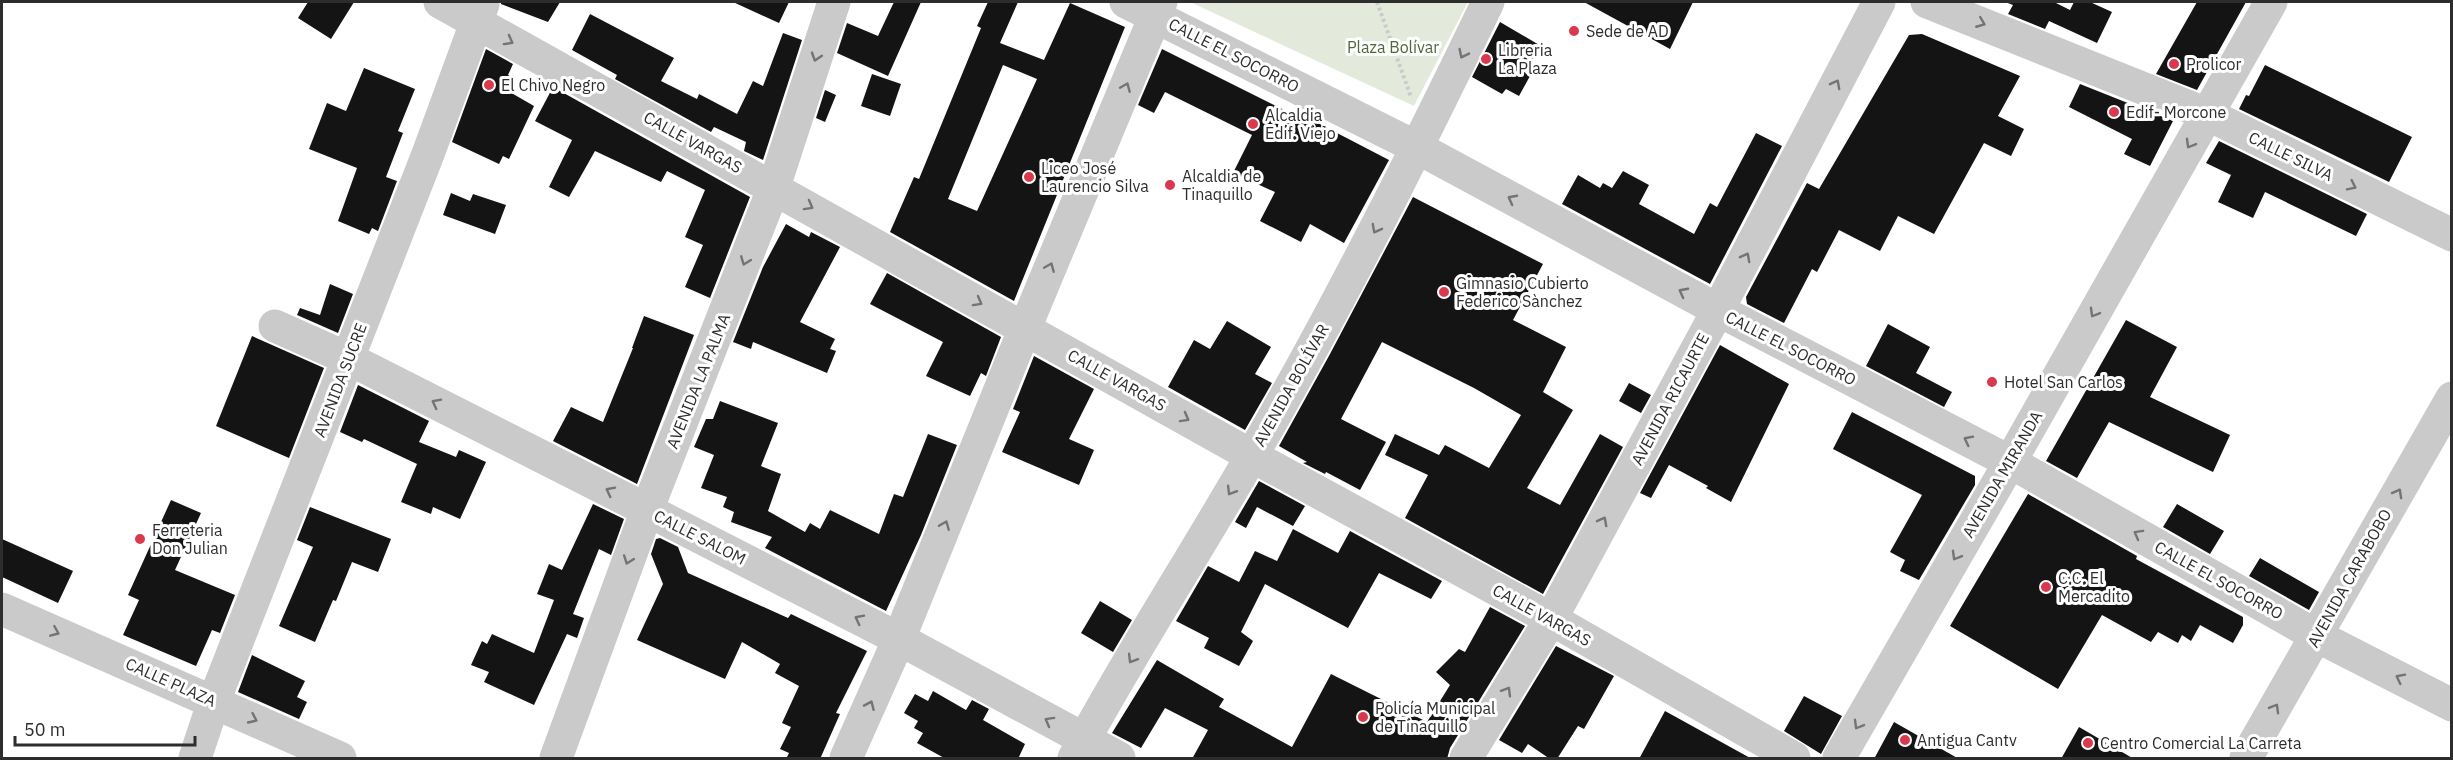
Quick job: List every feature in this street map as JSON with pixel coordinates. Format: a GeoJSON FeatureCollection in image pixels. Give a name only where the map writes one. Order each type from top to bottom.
{"type":"FeatureCollection","features":[{"type":"Feature","properties":{"kind":"street","name":"CALLE VARGAS"},"geometry":{"type":"LineString","coordinates":[[440,2],[480,12],[774,187],[1252,456],[1551,619],[1794,759]]}},
{"type":"Feature","properties":{"kind":"street","name":"AVENIDA LA PALMA"},"geometry":{"type":"LineString","coordinates":[[556,759],[647,510],[774,187],[834,2]]}},
{"type":"Feature","properties":{"kind":"street","name":"CALLE EL SOCORRO"},"geometry":{"type":"LineString","coordinates":[[1126,2],[1158,8],[1718,310],[2010,462],[2317,636],[2451,705]]}},
{"type":"Feature","properties":{"kind":"street","name":"AVENIDA BOLÍVAR"},"geometry":{"type":"LineString","coordinates":[[1079,749],[1252,456],[1326,324],[1418,148],[1488,2]]}},
{"type":"Feature","properties":{"kind":"street","name":"AVENIDA RICAURTE"},"geometry":{"type":"LineString","coordinates":[[1466,759],[1551,619],[1718,310],[1879,2]]}},
{"type":"Feature","properties":{"kind":"street","name":"CALLE SILVA"},"geometry":{"type":"LineString","coordinates":[[1927,2],[2207,114],[2451,235]]}},
{"type":"Feature","properties":{"kind":"street","name":"AVENIDA MIRANDA"},"geometry":{"type":"LineString","coordinates":[[1839,759],[2271,2]]}},
{"type":"Feature","properties":{"kind":"street"},"geometry":{"type":"LineString","coordinates":[[846,759],[899,639],[1158,8]]}},
{"type":"Feature","properties":{"kind":"street","name":"AVENIDA SUCRE"},"geometry":{"type":"LineString","coordinates":[[195,759],[214,701],[349,359],[480,12]]}},
{"type":"Feature","properties":{"kind":"street","name":"CALLE SALOM"},"geometry":{"type":"LineString","coordinates":[[275,326],[349,359],[899,639],[1079,749],[1119,759]]}},
{"type":"Feature","properties":{"kind":"street","name":"AVENIDA CARABOBO"},"geometry":{"type":"LineString","coordinates":[[2246,759],[2451,398]]}},
{"type":"Feature","properties":{"kind":"street","name":"CALLE PLAZA"},"geometry":{"type":"LineString","coordinates":[[2,609],[214,701],[340,759]]}},
{"type":"Feature","properties":{"kind":"path"},"geometry":{"type":"LineString","coordinates":[[1377,2],[1414,106]]}},
{"type":"Feature","properties":{"kind":"green space","name":"Plaza Bolívar"},"geometry":{"type":"Polygon","coordinates":[[[1190,2],[1468,2],[1414,106],[1190,2]]]}},
{"type":"Feature","properties":{"kind":"building"},"geometry":{"type":"Polygon","coordinates":[[[308,2],[354,2],[331,39],[298,18],[308,2]]]}},
{"type":"Feature","properties":{"kind":"building"},"geometry":{"type":"Polygon","coordinates":[[[501,2],[560,2],[548,22],[501,4],[501,2]]]}},
{"type":"Feature","properties":{"kind":"building"},"geometry":{"type":"Polygon","coordinates":[[[733,2],[789,2],[779,23],[733,2]]]}},
{"type":"Feature","properties":{"kind":"building"},"geometry":{"type":"Polygon","coordinates":[[[894,2],[921,2],[888,76],[837,53],[847,23],[878,36],[894,2]]]}},
{"type":"Feature","properties":{"kind":"building","name":"Liceo José Laurencio Silva"},"geometry":{"type":"Polygon","coordinates":[[[988,2],[1018,2],[1000,43],[1044,60],[1070,3],[1125,27],[1014,301],[890,232],[914,177],[919,179],[981,28],[977,26],[988,2]],[[1003,65],[948,199],[977,211],[1037,79],[1003,65]]]}},
{"type":"Feature","properties":{"kind":"building"},"geometry":{"type":"Polygon","coordinates":[[[1584,2],[1693,2],[1670,49],[1584,2]]]}},
{"type":"Feature","properties":{"kind":"building"},"geometry":{"type":"Polygon","coordinates":[[[2005,2],[2057,2],[2070,10],[2074,2],[2090,2],[2112,12],[2097,43],[2049,21],[2045,29],[2008,14],[2013,5],[2005,2]]]}},
{"type":"Feature","properties":{"kind":"building"},"geometry":{"type":"Polygon","coordinates":[[[2197,2],[2246,2],[2197,90],[2156,74],[2197,2]]]}},
{"type":"Feature","properties":{"kind":"building"},"geometry":{"type":"Polygon","coordinates":[[[590,14],[674,58],[661,81],[697,99],[699,94],[737,114],[753,81],[763,86],[783,33],[802,40],[763,160],[744,151],[746,142],[714,127],[711,132],[615,79],[617,75],[572,50],[590,14]]]}},
{"type":"Feature","properties":{"kind":"building"},"geometry":{"type":"Polygon","coordinates":[[[1500,22],[1541,46],[1527,68],[1525,73],[1530,76],[1519,96],[1506,89],[1502,94],[1472,77],[1500,22]]]}},
{"type":"Feature","properties":{"kind":"building"},"geometry":{"type":"Polygon","coordinates":[[[1922,34],[2020,76],[1998,116],[2024,129],[2011,156],[1984,143],[1934,234],[1898,216],[1880,251],[1839,230],[1817,272],[1812,269],[1784,323],[1747,304],[1746,297],[1807,183],[1819,189],[1909,35],[1922,34]]]}},
{"type":"Feature","properties":{"kind":"building"},"geometry":{"type":"Polygon","coordinates":[[[486,49],[513,64],[508,75],[515,79],[508,91],[534,106],[509,159],[503,156],[499,164],[452,142],[486,49]]]}},
{"type":"Feature","properties":{"kind":"building"},"geometry":{"type":"Polygon","coordinates":[[[1162,49],[1310,123],[1312,120],[1389,160],[1344,243],[1310,224],[1301,242],[1260,221],[1275,192],[1233,173],[1252,135],[1165,92],[1154,113],[1138,105],[1162,49]]]}},
{"type":"Feature","properties":{"kind":"building"},"geometry":{"type":"Polygon","coordinates":[[[2265,65],[2412,137],[2389,182],[2239,109],[2246,95],[2249,96],[2265,65]]]}},
{"type":"Feature","properties":{"kind":"building"},"geometry":{"type":"Polygon","coordinates":[[[364,68],[415,89],[398,131],[403,133],[386,177],[397,181],[378,231],[372,228],[369,234],[338,221],[357,168],[309,149],[327,103],[346,111],[364,68]]]}},
{"type":"Feature","properties":{"kind":"building"},"geometry":{"type":"Polygon","coordinates":[[[872,74],[901,84],[890,116],[861,106],[872,74]]]}},
{"type":"Feature","properties":{"kind":"building","name":"Edif- Morcone"},"geometry":{"type":"Polygon","coordinates":[[[2080,84],[2173,121],[2150,166],[2124,154],[2132,139],[2069,107],[2080,84]]]}},
{"type":"Feature","properties":{"kind":"building"},"geometry":{"type":"Polygon","coordinates":[[[553,87],[750,197],[710,298],[685,287],[703,245],[685,237],[705,190],[667,171],[661,182],[595,151],[569,197],[549,187],[572,140],[535,121],[553,87]]]}},
{"type":"Feature","properties":{"kind":"building"},"geometry":{"type":"Polygon","coordinates":[[[825,90],[836,95],[825,122],[816,118],[825,90]]]}},
{"type":"Feature","properties":{"kind":"building"},"geometry":{"type":"Polygon","coordinates":[[[1756,133],[1782,146],[1710,284],[1562,204],[1578,175],[1600,188],[1603,183],[1612,188],[1623,171],[1649,185],[1639,204],[1694,234],[1710,203],[1717,207],[1756,133]]]}},
{"type":"Feature","properties":{"kind":"building"},"geometry":{"type":"Polygon","coordinates":[[[2219,141],[2367,214],[2356,236],[2265,192],[2253,218],[2218,202],[2231,175],[2206,163],[2219,141]]]}},
{"type":"Feature","properties":{"kind":"building"},"geometry":{"type":"Polygon","coordinates":[[[451,193],[470,201],[473,194],[506,205],[495,234],[443,215],[451,193]]]}},
{"type":"Feature","properties":{"kind":"building"},"geometry":{"type":"Polygon","coordinates":[[[1413,197],[1543,264],[1513,320],[1566,347],[1543,392],[1573,410],[1527,488],[1560,505],[1600,434],[1623,447],[1543,594],[1405,518],[1428,475],[1385,455],[1395,434],[1439,455],[1445,445],[1489,468],[1521,415],[1474,388],[1382,342],[1341,419],[1386,442],[1360,490],[1303,463],[1307,462],[1279,446],[1413,197]]]}},
{"type":"Feature","properties":{"kind":"building"},"geometry":{"type":"Polygon","coordinates":[[[786,224],[809,237],[811,232],[840,247],[800,322],[835,339],[830,349],[836,351],[827,373],[753,342],[751,349],[733,342],[763,267],[786,224]]]}},
{"type":"Feature","properties":{"kind":"building"},"geometry":{"type":"Polygon","coordinates":[[[887,273],[1001,337],[986,376],[981,373],[970,396],[926,376],[943,342],[870,304],[887,273]]]}},
{"type":"Feature","properties":{"kind":"building"},"geometry":{"type":"Polygon","coordinates":[[[330,284],[353,294],[338,333],[297,315],[300,308],[320,315],[330,284]]]}},
{"type":"Feature","properties":{"kind":"building"},"geometry":{"type":"Polygon","coordinates":[[[644,316],[694,335],[637,484],[553,441],[571,407],[603,422],[644,316]]]}},
{"type":"Feature","properties":{"kind":"building"},"geometry":{"type":"Polygon","coordinates":[[[2126,320],[2177,347],[2150,397],[2230,435],[2213,472],[2109,422],[2077,478],[2046,461],[2126,320]]]}},
{"type":"Feature","properties":{"kind":"building"},"geometry":{"type":"Polygon","coordinates":[[[1227,321],[1271,347],[1255,374],[1272,383],[1245,430],[1168,387],[1194,340],[1210,349],[1227,321]]]}},
{"type":"Feature","properties":{"kind":"building"},"geometry":{"type":"Polygon","coordinates":[[[1888,324],[1930,347],[1916,373],[1952,392],[1944,407],[1866,366],[1888,324]]]}},
{"type":"Feature","properties":{"kind":"building"},"geometry":{"type":"Polygon","coordinates":[[[252,336],[324,368],[289,458],[216,426],[252,336]]]}},
{"type":"Feature","properties":{"kind":"building"},"geometry":{"type":"Polygon","coordinates":[[[1720,345],[1789,384],[1731,502],[1706,488],[1708,486],[1669,465],[1651,498],[1640,493],[1720,345]]]}},
{"type":"Feature","properties":{"kind":"building"},"geometry":{"type":"Polygon","coordinates":[[[1034,356],[1094,389],[1069,439],[1094,450],[1079,485],[1002,452],[1020,412],[1013,409],[1034,356]]]}},
{"type":"Feature","properties":{"kind":"building"},"geometry":{"type":"Polygon","coordinates":[[[1629,383],[1651,395],[1641,413],[1619,401],[1629,383]]]}},
{"type":"Feature","properties":{"kind":"building"},"geometry":{"type":"Polygon","coordinates":[[[358,385],[429,421],[419,442],[456,457],[459,450],[486,462],[460,519],[433,507],[431,514],[401,502],[417,464],[364,439],[362,442],[340,432],[358,385]]]}},
{"type":"Feature","properties":{"kind":"building"},"geometry":{"type":"Polygon","coordinates":[[[720,401],[778,423],[761,466],[781,474],[768,511],[805,532],[810,523],[820,529],[830,510],[879,534],[894,494],[903,497],[928,434],[957,445],[921,535],[886,611],[765,548],[772,537],[731,522],[734,512],[723,507],[727,497],[701,488],[714,455],[694,447],[706,419],[713,419],[720,401]]]}},
{"type":"Feature","properties":{"kind":"building"},"geometry":{"type":"Polygon","coordinates":[[[1852,412],[1975,476],[1975,485],[1919,580],[1900,571],[1905,560],[1890,552],[1922,495],[1833,449],[1852,412]]]}},
{"type":"Feature","properties":{"kind":"building"},"geometry":{"type":"Polygon","coordinates":[[[1259,481],[1305,506],[1293,526],[1257,507],[1246,528],[1235,522],[1259,481]]]}},
{"type":"Feature","properties":{"kind":"building","name":"C.C. El Mercadito"},"geometry":{"type":"Polygon","coordinates":[[[2028,494],[2137,556],[2136,559],[2243,617],[2243,625],[2233,643],[2200,625],[2191,641],[2182,635],[2178,643],[2158,632],[2151,642],[2102,615],[2058,689],[1950,626],[2028,494]]]}},
{"type":"Feature","properties":{"kind":"building"},"geometry":{"type":"Polygon","coordinates":[[[171,500],[201,513],[175,570],[235,595],[220,633],[212,630],[196,666],[123,635],[139,600],[128,595],[171,500]]]}},
{"type":"Feature","properties":{"kind":"building"},"geometry":{"type":"Polygon","coordinates":[[[593,504],[624,519],[611,555],[599,549],[573,614],[584,618],[577,638],[567,634],[534,705],[484,682],[489,672],[471,665],[482,641],[487,644],[492,634],[534,653],[554,600],[537,594],[549,564],[562,570],[593,504]]]}},
{"type":"Feature","properties":{"kind":"building"},"geometry":{"type":"Polygon","coordinates":[[[2177,504],[2224,531],[2210,554],[2163,527],[2177,504]]]}},
{"type":"Feature","properties":{"kind":"building"},"geometry":{"type":"Polygon","coordinates":[[[310,507],[391,539],[378,572],[352,562],[336,601],[333,600],[315,642],[279,626],[313,547],[297,540],[310,507]]]}},
{"type":"Feature","properties":{"kind":"building"},"geometry":{"type":"Polygon","coordinates":[[[1293,529],[1338,553],[1350,531],[1442,581],[1431,599],[1379,573],[1348,628],[1265,584],[1241,632],[1253,641],[1239,666],[1204,648],[1209,638],[1176,621],[1208,566],[1239,582],[1255,551],[1277,561],[1293,529]]]}},
{"type":"Feature","properties":{"kind":"building"},"geometry":{"type":"Polygon","coordinates":[[[660,538],[678,547],[688,573],[788,618],[791,614],[867,651],[836,713],[840,714],[820,759],[786,759],[789,753],[780,749],[791,727],[782,723],[799,686],[775,673],[780,664],[742,642],[725,679],[637,640],[663,584],[651,554],[656,539],[660,538]]]}},
{"type":"Feature","properties":{"kind":"building"},"geometry":{"type":"Polygon","coordinates":[[[2,539],[73,571],[58,603],[2,577],[2,539]]]}},
{"type":"Feature","properties":{"kind":"building"},"geometry":{"type":"Polygon","coordinates":[[[2260,558],[2319,592],[2309,610],[2249,576],[2260,558]]]}},
{"type":"Feature","properties":{"kind":"building"},"geometry":{"type":"Polygon","coordinates":[[[1100,601],[1132,620],[1113,652],[1081,633],[1100,601]]]}},
{"type":"Feature","properties":{"kind":"building"},"geometry":{"type":"Polygon","coordinates":[[[1490,607],[1525,626],[1450,748],[1447,759],[1192,759],[1208,730],[1165,708],[1141,748],[1112,733],[1157,660],[1224,699],[1219,707],[1292,747],[1331,674],[1427,722],[1450,685],[1436,672],[1459,649],[1465,652],[1490,607]]]}},
{"type":"Feature","properties":{"kind":"building"},"geometry":{"type":"Polygon","coordinates":[[[1556,646],[1614,676],[1584,729],[1578,726],[1557,759],[1550,759],[1528,744],[1522,753],[1499,740],[1556,646]]]}},
{"type":"Feature","properties":{"kind":"building"},"geometry":{"type":"Polygon","coordinates":[[[252,655],[305,681],[297,697],[307,702],[299,719],[238,692],[252,655]]]}},
{"type":"Feature","properties":{"kind":"building"},"geometry":{"type":"Polygon","coordinates":[[[933,691],[966,710],[972,700],[989,709],[983,720],[1025,744],[1018,759],[946,759],[917,743],[923,733],[914,728],[918,721],[904,713],[915,694],[928,701],[933,691]]]}},
{"type":"Feature","properties":{"kind":"building"},"geometry":{"type":"Polygon","coordinates":[[[1804,696],[1842,716],[1821,754],[1784,731],[1804,696]]]}},
{"type":"Feature","properties":{"kind":"building"},"geometry":{"type":"Polygon","coordinates":[[[1665,711],[1752,759],[1639,759],[1665,711]]]}},
{"type":"Feature","properties":{"kind":"building","name":"Antigua Cantv"},"geometry":{"type":"Polygon","coordinates":[[[1894,722],[1959,759],[1874,759],[1894,722]]]}},
{"type":"Feature","properties":{"kind":"building","name":"Centro Comercial La Carreta"},"geometry":{"type":"Polygon","coordinates":[[[2079,727],[2134,759],[2061,759],[2079,727]]]}},
{"type":"Feature","properties":{"kind":"place","name":"Sede de AD"},"geometry":{"type":"Point","coordinates":[1574,31]}},
{"type":"Feature","properties":{"kind":"place","name":"Libreria La Plaza"},"geometry":{"type":"Point","coordinates":[1486,59]}},
{"type":"Feature","properties":{"kind":"place","name":"Prolicor"},"geometry":{"type":"Point","coordinates":[2174,64]}},
{"type":"Feature","properties":{"kind":"place","name":"El Chivo Negro"},"geometry":{"type":"Point","coordinates":[489,85]}},
{"type":"Feature","properties":{"kind":"place","name":"Edif- Morcone"},"geometry":{"type":"Point","coordinates":[2114,112]}},
{"type":"Feature","properties":{"kind":"place","name":"Alcaldia Edif. Viejo"},"geometry":{"type":"Point","coordinates":[1253,124]}},
{"type":"Feature","properties":{"kind":"place","name":"Liceo José Laurencio Silva"},"geometry":{"type":"Point","coordinates":[1029,177]}},
{"type":"Feature","properties":{"kind":"place","name":"Alcaldia de Tinaquillo"},"geometry":{"type":"Point","coordinates":[1170,185]}},
{"type":"Feature","properties":{"kind":"place","name":"Gimnasio Cubierto Federico Sànchez"},"geometry":{"type":"Point","coordinates":[1444,292]}},
{"type":"Feature","properties":{"kind":"place","name":"Hotel San Carlos"},"geometry":{"type":"Point","coordinates":[1992,382]}},
{"type":"Feature","properties":{"kind":"place","name":"Ferreteria Don Julian"},"geometry":{"type":"Point","coordinates":[140,539]}},
{"type":"Feature","properties":{"kind":"place","name":"C.C. El Mercadito"},"geometry":{"type":"Point","coordinates":[2046,587]}},
{"type":"Feature","properties":{"kind":"place","name":"Policía Municipal de Tinaquillo"},"geometry":{"type":"Point","coordinates":[1363,717]}},
{"type":"Feature","properties":{"kind":"place","name":"Antigua Cantv"},"geometry":{"type":"Point","coordinates":[1905,740]}},
{"type":"Feature","properties":{"kind":"place","name":"Centro Comercial La Carreta"},"geometry":{"type":"Point","coordinates":[2088,743]}}]}
